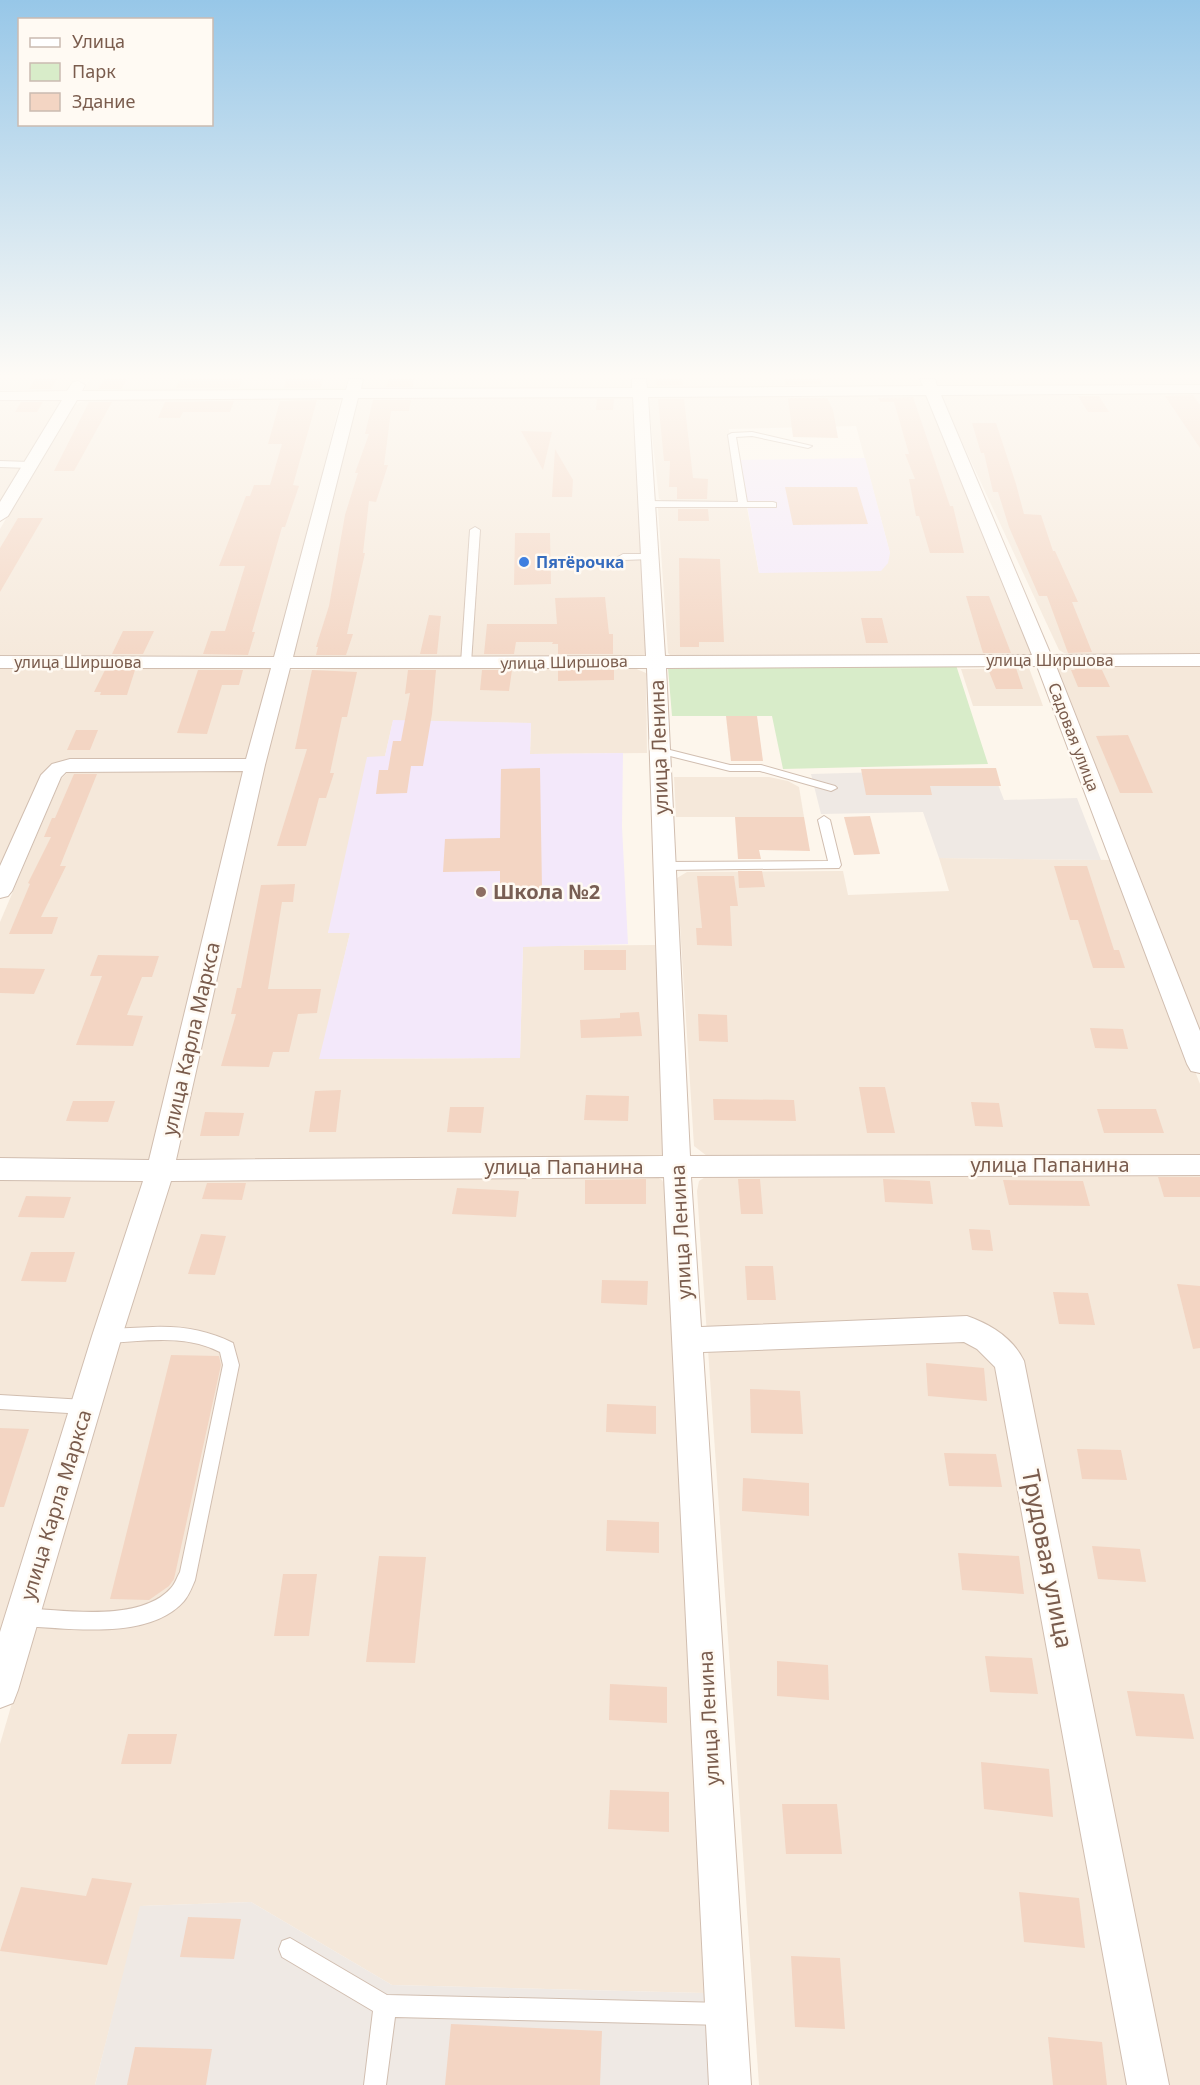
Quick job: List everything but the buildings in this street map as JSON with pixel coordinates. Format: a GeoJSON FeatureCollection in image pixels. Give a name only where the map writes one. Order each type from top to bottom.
{"type":"FeatureCollection","features":[{"type":"Feature","properties":{"kind":"street"},"geometry":{"type":"LineString","coordinates":[[0,516],[23,476]]}},
{"type":"Feature","properties":{"kind":"street","name":"улица Карла Маркса"},"geometry":{"type":"LineString","coordinates":[[0,1690],[85,1407],[160,1171],[255,765],[331,476]]}},
{"type":"Feature","properties":{"kind":"street","name":"улица Ленина"},"geometry":{"type":"LineString","coordinates":[[644,476],[645,504],[636,557],[656,661],[677,1167],[730,2085]]}},
{"type":"Feature","properties":{"kind":"street","name":"Садовая улица"},"geometry":{"type":"LineString","coordinates":[[968,476],[1044,660],[1200,1064]]}},
{"type":"Feature","properties":{"kind":"street","name":"улица Ширшова"},"geometry":{"type":"LineString","coordinates":[[0,662],[1200,660]]}},
{"type":"Feature","properties":{"kind":"street"},"geometry":{"type":"LineString","coordinates":[[0,891],[52,775],[59,768],[70,765],[255,765]]}},
{"type":"Feature","properties":{"kind":"street","name":"улица Папанина"},"geometry":{"type":"LineString","coordinates":[[0,1169],[160,1171],[1200,1165]]}},
{"type":"Feature","properties":{"kind":"street","name":"Трудовая улица"},"geometry":{"type":"LineString","coordinates":[[688,1340],[968,1329],[988,1340],[1009,1360],[1148,2085]]}},
{"type":"Feature","properties":{"kind":"lane"},"geometry":{"type":"LineString","coordinates":[[738,476],[743,505]]}},
{"type":"Feature","properties":{"kind":"lane"},"geometry":{"type":"LineString","coordinates":[[645,504],[773,505]]}},
{"type":"Feature","properties":{"kind":"lane"},"geometry":{"type":"LineString","coordinates":[[466,663],[475,530]]}},
{"type":"Feature","properties":{"kind":"lane"},"geometry":{"type":"LineString","coordinates":[[658,750],[730,768],[761,768],[831,788]]}},
{"type":"Feature","properties":{"kind":"lane"},"geometry":{"type":"LineString","coordinates":[[664,866],[835,865],[825,820]]}},
{"type":"Feature","properties":{"kind":"lane"},"geometry":{"type":"LineString","coordinates":[[22,1617],[125,1620],[151,1614],[169,1603],[184,1588],[189,1574],[231,1365],[227,1348],[212,1339],[194,1334],[107,1336]]}},
{"type":"Feature","properties":{"kind":"lane"},"geometry":{"type":"LineString","coordinates":[[0,1402],[85,1407]]}},
{"type":"Feature","properties":{"kind":"lane"},"geometry":{"type":"LineString","coordinates":[[290,1950],[385,2006],[726,2014]]}},
{"type":"Feature","properties":{"kind":"lane"},"geometry":{"type":"LineString","coordinates":[[375,2085],[385,2006]]}},
{"type":"Feature","properties":{"kind":"shaded area"},"geometry":{"type":"Polygon","coordinates":[[[0,476],[16,476],[0,504],[0,476]]]}},
{"type":"Feature","properties":{"kind":"shaded area"},"geometry":{"type":"Polygon","coordinates":[[[31,476],[322,476],[278,657],[0,658],[0,529],[31,476]]]}},
{"type":"Feature","properties":{"kind":"shaded area"},"geometry":{"type":"Polygon","coordinates":[[[337,476],[637,476],[646,654],[642,656],[296,657],[293,655],[337,476]]]}},
{"type":"Feature","properties":{"kind":"shaded area"},"geometry":{"type":"Polygon","coordinates":[[[657,476],[736,476],[738,501],[664,501],[659,499],[657,476]]]}},
{"type":"Feature","properties":{"kind":"shaded area"},"geometry":{"type":"Polygon","coordinates":[[[742,476],[870,476],[890,553],[888,563],[881,571],[759,573],[742,476]]]}},
{"type":"Feature","properties":{"kind":"shaded area"},"geometry":{"type":"Polygon","coordinates":[[[869,476],[962,476],[1031,654],[671,656],[668,653],[658,508],[747,507],[759,573],[890,553],[869,476]]]}},
{"type":"Feature","properties":{"kind":"shaded area"},"geometry":{"type":"Polygon","coordinates":[[[978,476],[1200,476],[1200,656],[1079,656],[1059,650],[978,476]]]}},
{"type":"Feature","properties":{"kind":"shaded area"},"geometry":{"type":"Polygon","coordinates":[[[1200,664],[1200,1036],[1057,671],[1059,666],[1200,664]]]}},
{"type":"Feature","properties":{"kind":"shaded area"},"geometry":{"type":"Polygon","coordinates":[[[627,665],[646,673],[647,753],[530,754],[531,723],[393,721],[385,756],[328,933],[350,933],[320,1059],[520,1058],[523,946],[655,945],[667,1146],[663,1155],[652,1159],[168,1164],[288,670],[627,665]]]}},
{"type":"Feature","properties":{"kind":"shaded area"},"geometry":{"type":"Polygon","coordinates":[[[0,668],[274,668],[248,761],[62,763],[0,874],[0,668]]]}},
{"type":"Feature","properties":{"kind":"shaded area"},"geometry":{"type":"Polygon","coordinates":[[[1029,668],[1043,706],[973,706],[961,669],[1029,668]]]}},
{"type":"Feature","properties":{"kind":"shaded area","name":"Школа №2"},"geometry":{"type":"Polygon","coordinates":[[[393,720],[531,723],[530,754],[623,753],[622,827],[628,944],[523,947],[520,1058],[319,1059],[350,933],[328,933],[367,757],[385,756],[393,720]]]}},
{"type":"Feature","properties":{"kind":"shaded area"},"geometry":{"type":"Polygon","coordinates":[[[992,769],[1004,800],[1077,798],[1101,860],[939,858],[923,812],[821,814],[811,774],[992,769]]]}},
{"type":"Feature","properties":{"kind":"shaded area"},"geometry":{"type":"Polygon","coordinates":[[[75,770],[246,770],[151,1165],[0,1162],[0,922],[61,779],[67,773],[75,770]]]}},
{"type":"Feature","properties":{"kind":"shaded area"},"geometry":{"type":"Polygon","coordinates":[[[674,777],[769,777],[788,781],[799,787],[804,817],[676,817],[674,777]]]}},
{"type":"Feature","properties":{"kind":"shaded area"},"geometry":{"type":"Polygon","coordinates":[[[939,858],[1112,860],[1200,1084],[1200,1159],[707,1156],[694,1146],[677,878],[687,872],[843,871],[848,895],[949,891],[939,858]]]}},
{"type":"Feature","properties":{"kind":"shaded area"},"geometry":{"type":"Polygon","coordinates":[[[1200,1171],[1200,2085],[759,2085],[697,1191],[699,1181],[707,1176],[1200,1171]]]}},
{"type":"Feature","properties":{"kind":"shaded area"},"geometry":{"type":"Polygon","coordinates":[[[650,1173],[662,1180],[666,1188],[704,1993],[392,1985],[251,1902],[141,1906],[95,2085],[0,2085],[0,1744],[166,1178],[650,1173]]]}},
{"type":"Feature","properties":{"kind":"shaded area"},"geometry":{"type":"Polygon","coordinates":[[[0,1177],[147,1182],[0,1670],[0,1177]]]}},
{"type":"Feature","properties":{"kind":"shaded area"},"geometry":{"type":"Polygon","coordinates":[[[251,1902],[392,1985],[704,1993],[709,2085],[95,2085],[140,1906],[251,1902]]]}},
{"type":"Feature","properties":{"kind":"green space"},"geometry":{"type":"Polygon","coordinates":[[[956,665],[988,764],[783,769],[772,716],[672,716],[668,668],[956,665]]]}},
{"type":"Feature","properties":{"kind":"place","name":"Пятёрочка"},"geometry":{"type":"Point","coordinates":[524,562]}},
{"type":"Feature","properties":{"kind":"place","name":"Школа №2"},"geometry":{"type":"Point","coordinates":[481,892]}}]}
